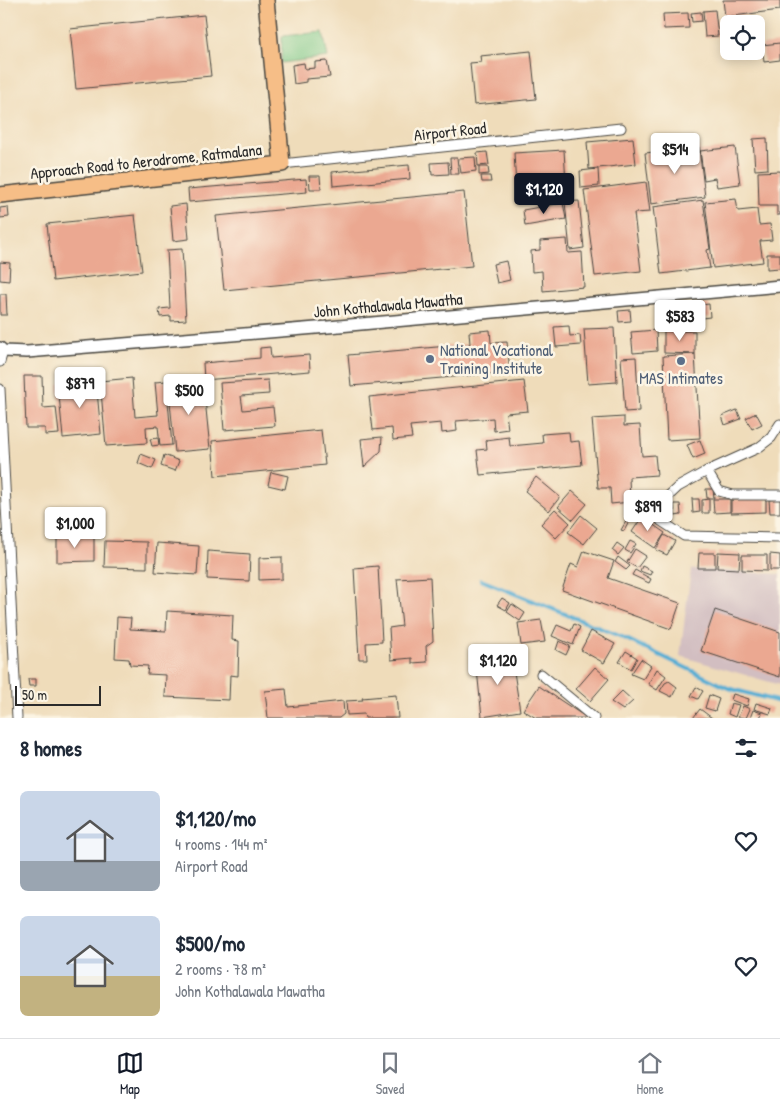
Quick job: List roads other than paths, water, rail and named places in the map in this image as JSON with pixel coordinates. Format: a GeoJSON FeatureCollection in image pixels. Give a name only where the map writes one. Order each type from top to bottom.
{"type":"FeatureCollection","features":[{"type":"Feature","properties":{"kind":"main road","name":"Approach Road to Aerodrome, Ratmalana"},"geometry":{"type":"LineString","coordinates":[[0,195],[282,164],[266,0]]}},
{"type":"Feature","properties":{"kind":"street","name":"Airport Road"},"geometry":{"type":"LineString","coordinates":[[282,164],[621,128]]}},
{"type":"Feature","properties":{"kind":"street","name":"John Kothalawala Mawatha"},"geometry":{"type":"LineString","coordinates":[[1,353],[319,328],[780,286]]}},
{"type":"Feature","properties":{"kind":"street"},"geometry":{"type":"LineString","coordinates":[[0,389],[17,718]]}},
{"type":"Feature","properties":{"kind":"street"},"geometry":{"type":"LineString","coordinates":[[780,424],[776,439],[707,471],[678,487],[659,505],[658,513],[661,521],[684,536],[780,538]]}},
{"type":"Feature","properties":{"kind":"street"},"geometry":{"type":"LineString","coordinates":[[707,471],[719,491],[733,495],[780,495]]}},
{"type":"Feature","properties":{"kind":"street"},"geometry":{"type":"LineString","coordinates":[[541,674],[594,718]]}},
{"type":"Feature","properties":{"kind":"waterway"},"geometry":{"type":"LineString","coordinates":[[481,580],[622,637],[728,688],[780,702]]}},
{"type":"Feature","properties":{"kind":"place","name":"National Vocational Training Institute"},"geometry":{"type":"Point","coordinates":[430,359]}},
{"type":"Feature","properties":{"kind":"place","name":"MAS Intimates"},"geometry":{"type":"Point","coordinates":[681,361]}}]}
